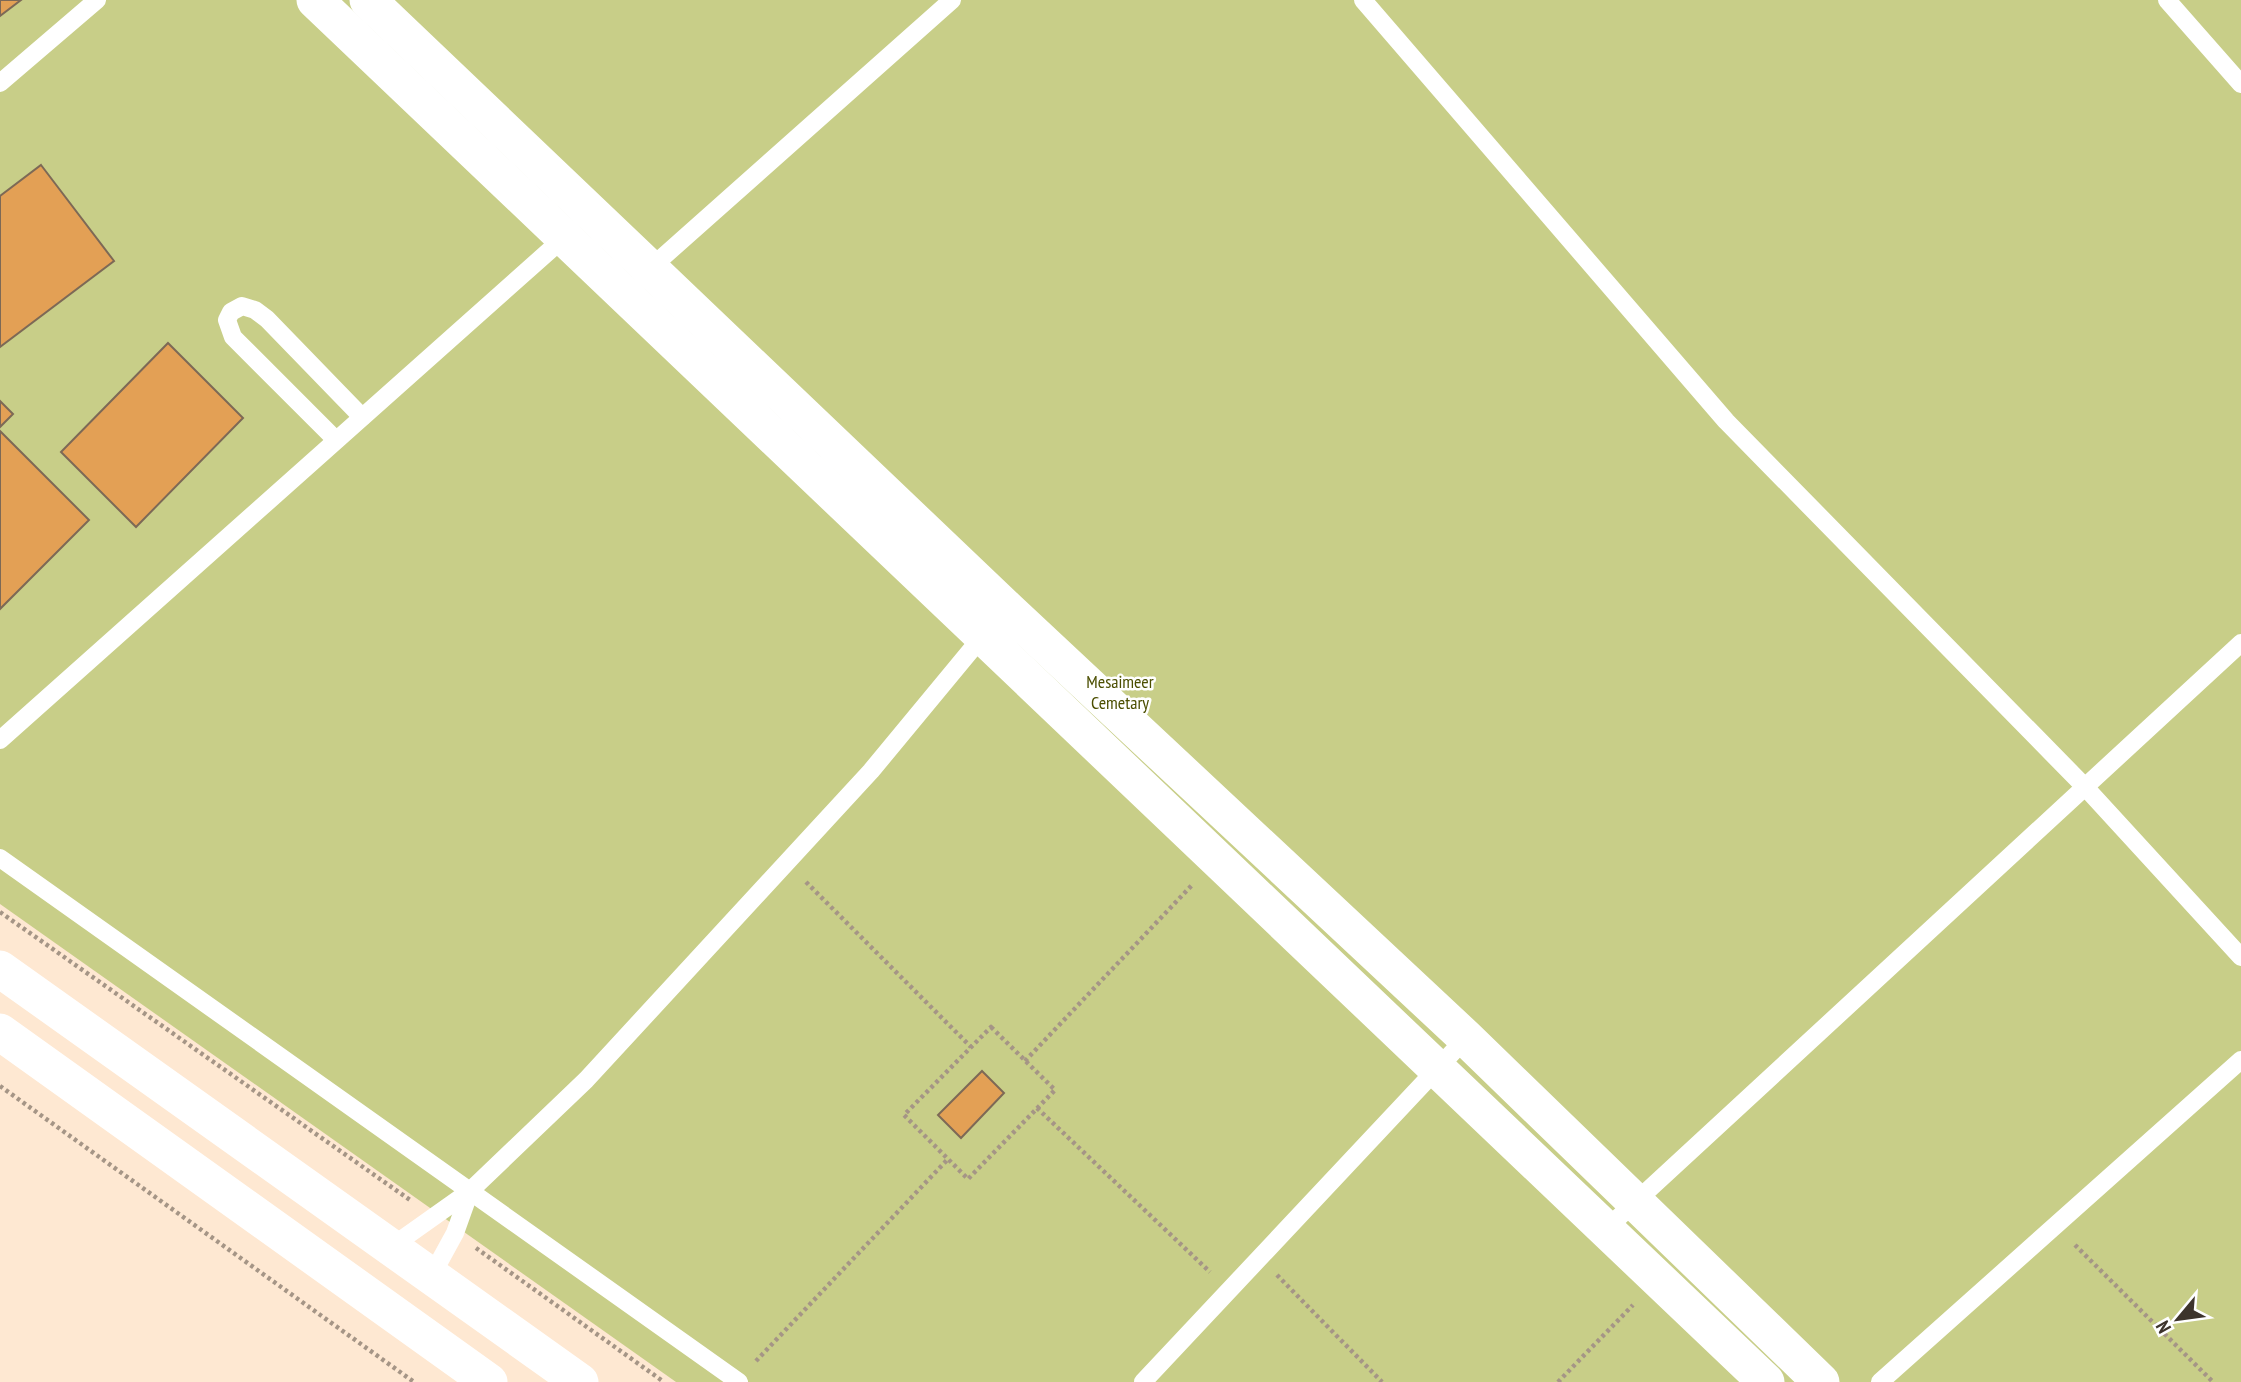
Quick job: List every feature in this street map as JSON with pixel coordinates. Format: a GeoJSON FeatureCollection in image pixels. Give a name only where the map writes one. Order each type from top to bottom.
{"type":"FeatureCollection","features":[{"type":"Feature","properties":{"kind":"street"},"geometry":{"type":"LineString","coordinates":[[315,0],[1766,1382]]}},
{"type":"Feature","properties":{"kind":"street"},"geometry":{"type":"LineString","coordinates":[[368,0],[1009,611],[1466,1038],[1821,1382]]}},
{"type":"Feature","properties":{"kind":"street"},"geometry":{"type":"LineString","coordinates":[[0,969],[580,1382]]}},
{"type":"Feature","properties":{"kind":"street"},"geometry":{"type":"LineString","coordinates":[[0,1032],[489,1382]]}},
{"type":"Feature","properties":{"kind":"lane"},"geometry":{"type":"LineString","coordinates":[[0,83],[97,0]]}},
{"type":"Feature","properties":{"kind":"lane"},"geometry":{"type":"LineString","coordinates":[[623,293],[952,0]]}},
{"type":"Feature","properties":{"kind":"lane"},"geometry":{"type":"LineString","coordinates":[[1363,0],[1726,421],[2086,788],[2241,957]]}},
{"type":"Feature","properties":{"kind":"lane"},"geometry":{"type":"LineString","coordinates":[[2167,0],[2241,84]]}},
{"type":"Feature","properties":{"kind":"lane"},"geometry":{"type":"LineString","coordinates":[[0,740],[593,212]]}},
{"type":"Feature","properties":{"kind":"lane"},"geometry":{"type":"LineString","coordinates":[[337,440],[233,337],[227,320],[231,312],[242,306],[255,310],[267,319],[362,417]]}},
{"type":"Feature","properties":{"kind":"lane"},"geometry":{"type":"LineString","coordinates":[[391,1247],[470,1191],[586,1080],[871,771],[982,635],[1009,611]]}},
{"type":"Feature","properties":{"kind":"lane"},"geometry":{"type":"LineString","coordinates":[[1606,1229],[2241,643]]}},
{"type":"Feature","properties":{"kind":"lane"},"geometry":{"type":"LineString","coordinates":[[0,858],[738,1381]]}},
{"type":"Feature","properties":{"kind":"lane"},"geometry":{"type":"LineString","coordinates":[[1143,1382],[1436,1066],[1466,1038]]}},
{"type":"Feature","properties":{"kind":"lane"},"geometry":{"type":"LineString","coordinates":[[1880,1382],[2241,1060]]}},
{"type":"Feature","properties":{"kind":"lane"},"geometry":{"type":"LineString","coordinates":[[432,1275],[455,1233],[470,1191]]}},
{"type":"Feature","properties":{"kind":"path"},"geometry":{"type":"LineString","coordinates":[[1025,1061],[1217,858]]}},
{"type":"Feature","properties":{"kind":"path"},"geometry":{"type":"LineString","coordinates":[[786,863],[971,1047]]}},
{"type":"Feature","properties":{"kind":"path"},"geometry":{"type":"LineString","coordinates":[[0,912],[435,1218]]}},
{"type":"Feature","properties":{"kind":"path"},"geometry":{"type":"LineString","coordinates":[[991,1027],[1055,1090],[968,1179],[904,1115],[971,1047],[991,1027]]}},
{"type":"Feature","properties":{"kind":"path"},"geometry":{"type":"LineString","coordinates":[[0,1086],[414,1382]]}},
{"type":"Feature","properties":{"kind":"path"},"geometry":{"type":"LineString","coordinates":[[1037,1108],[1229,1290]]}},
{"type":"Feature","properties":{"kind":"path"},"geometry":{"type":"LineString","coordinates":[[738,1381],[948,1159]]}},
{"type":"Feature","properties":{"kind":"path"},"geometry":{"type":"LineString","coordinates":[[2056,1226],[2213,1382]]}},
{"type":"Feature","properties":{"kind":"path"},"geometry":{"type":"LineString","coordinates":[[455,1233],[664,1382]]}},
{"type":"Feature","properties":{"kind":"path"},"geometry":{"type":"LineString","coordinates":[[1260,1257],[1382,1382]]}},
{"type":"Feature","properties":{"kind":"path"},"geometry":{"type":"LineString","coordinates":[[1558,1382],[1659,1279]]}},
{"type":"Feature","properties":{"kind":"green space","name":"Mesaimeer Cemetary"},"geometry":{"type":"Polygon","coordinates":[[[0,0],[2241,0],[2241,1382],[676,1382],[0,904],[0,0]]]}},
{"type":"Feature","properties":{"kind":"building"},"geometry":{"type":"Polygon","coordinates":[[[0,0],[21,0],[0,16],[0,0]]]}},
{"type":"Feature","properties":{"kind":"building"},"geometry":{"type":"Polygon","coordinates":[[[41,165],[114,261],[0,347],[0,196],[41,165]]]}},
{"type":"Feature","properties":{"kind":"building"},"geometry":{"type":"Polygon","coordinates":[[[168,343],[243,418],[136,527],[61,452],[168,343]]]}},
{"type":"Feature","properties":{"kind":"building"},"geometry":{"type":"Polygon","coordinates":[[[0,401],[13,414],[0,427],[0,401]]]}},
{"type":"Feature","properties":{"kind":"building"},"geometry":{"type":"Polygon","coordinates":[[[0,431],[89,520],[0,609],[0,431]]]}},
{"type":"Feature","properties":{"kind":"building"},"geometry":{"type":"Polygon","coordinates":[[[982,1071],[1004,1093],[961,1138],[938,1115],[982,1071]]]}}]}
